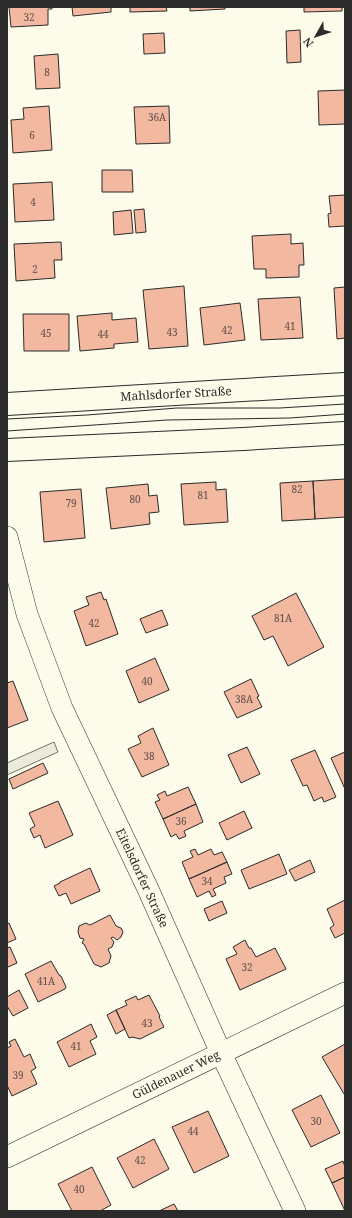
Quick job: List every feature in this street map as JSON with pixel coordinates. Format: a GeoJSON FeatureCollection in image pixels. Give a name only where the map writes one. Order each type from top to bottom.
{"type":"FeatureCollection","features":[{"type":"Feature","properties":{"kind":"main road","name":"Mahlsdorfer Straße"},"geometry":{"type":"LineString","coordinates":[[7,404],[345,384]]}},
{"type":"Feature","properties":{"kind":"main road"},"geometry":{"type":"LineString","coordinates":[[7,450],[345,433]]}},
{"type":"Feature","properties":{"kind":"street","name":"Eitelsdorfer Straße"},"geometry":{"type":"LineString","coordinates":[[7,537],[28,614],[62,708],[148,889],[221,1053],[295,1211]]}},
{"type":"Feature","properties":{"kind":"street","name":"Güldenauer Weg"},"geometry":{"type":"LineString","coordinates":[[7,1158],[345,993]]}},
{"type":"Feature","properties":{"kind":"shaded area"},"geometry":{"type":"Polygon","coordinates":[[[54,742],[58,752],[7,775],[7,763],[54,742]]]}},
{"type":"Feature","properties":{"kind":"building"},"geometry":{"type":"Polygon","coordinates":[[[9,7],[52,7],[52,9],[48,9],[48,25],[11,27],[9,7]]]}},
{"type":"Feature","properties":{"kind":"building"},"geometry":{"type":"Polygon","coordinates":[[[72,7],[111,7],[111,12],[73,16],[72,7]]]}},
{"type":"Feature","properties":{"kind":"building"},"geometry":{"type":"Polygon","coordinates":[[[130,7],[166,7],[167,11],[130,12],[130,7]]]}},
{"type":"Feature","properties":{"kind":"building"},"geometry":{"type":"Polygon","coordinates":[[[190,7],[225,7],[225,9],[190,11],[190,7]]]}},
{"type":"Feature","properties":{"kind":"building"},"geometry":{"type":"Polygon","coordinates":[[[304,7],[342,7],[342,11],[304,12],[304,7]]]}},
{"type":"Feature","properties":{"kind":"building"},"geometry":{"type":"Polygon","coordinates":[[[300,30],[301,62],[287,63],[286,31],[300,30]]]}},
{"type":"Feature","properties":{"kind":"building"},"geometry":{"type":"Polygon","coordinates":[[[164,33],[165,53],[144,54],[143,34],[164,33]]]}},
{"type":"Feature","properties":{"kind":"building"},"geometry":{"type":"Polygon","coordinates":[[[58,54],[60,88],[36,89],[34,56],[58,54]]]}},
{"type":"Feature","properties":{"kind":"building"},"geometry":{"type":"Polygon","coordinates":[[[345,90],[345,124],[319,125],[318,91],[345,90]]]}},
{"type":"Feature","properties":{"kind":"building"},"geometry":{"type":"Polygon","coordinates":[[[49,106],[52,150],[13,153],[11,120],[24,119],[23,108],[49,106]]]}},
{"type":"Feature","properties":{"kind":"building"},"geometry":{"type":"Polygon","coordinates":[[[169,106],[170,143],[136,144],[134,107],[169,106]]]}},
{"type":"Feature","properties":{"kind":"building"},"geometry":{"type":"Polygon","coordinates":[[[102,170],[132,170],[133,192],[102,192],[102,170]]]}},
{"type":"Feature","properties":{"kind":"building"},"geometry":{"type":"Polygon","coordinates":[[[52,182],[54,220],[15,222],[13,184],[52,182]]]}},
{"type":"Feature","properties":{"kind":"building"},"geometry":{"type":"Polygon","coordinates":[[[345,195],[345,226],[329,227],[328,214],[331,213],[329,196],[345,195]]]}},
{"type":"Feature","properties":{"kind":"building"},"geometry":{"type":"Polygon","coordinates":[[[144,209],[146,232],[136,233],[134,210],[144,209]]]}},
{"type":"Feature","properties":{"kind":"building"},"geometry":{"type":"Polygon","coordinates":[[[131,210],[133,233],[114,235],[113,212],[131,210]]]}},
{"type":"Feature","properties":{"kind":"building"},"geometry":{"type":"Polygon","coordinates":[[[291,234],[291,244],[303,243],[304,265],[299,265],[299,277],[266,278],[266,269],[254,269],[252,236],[291,234]]]}},
{"type":"Feature","properties":{"kind":"building"},"geometry":{"type":"Polygon","coordinates":[[[61,242],[62,260],[54,260],[55,278],[16,281],[14,244],[61,242]]]}},
{"type":"Feature","properties":{"kind":"building"},"geometry":{"type":"Polygon","coordinates":[[[184,286],[188,346],[149,349],[143,290],[184,286]]]}},
{"type":"Feature","properties":{"kind":"building"},"geometry":{"type":"Polygon","coordinates":[[[345,287],[345,338],[337,339],[334,288],[345,287]]]}},
{"type":"Feature","properties":{"kind":"building"},"geometry":{"type":"Polygon","coordinates":[[[300,297],[303,338],[261,340],[258,299],[300,297]]]}},
{"type":"Feature","properties":{"kind":"building"},"geometry":{"type":"Polygon","coordinates":[[[240,303],[245,340],[204,345],[200,308],[240,303]]]}},
{"type":"Feature","properties":{"kind":"building"},"geometry":{"type":"Polygon","coordinates":[[[112,313],[112,320],[136,318],[138,342],[114,344],[114,348],[80,351],[77,316],[112,313]]]}},
{"type":"Feature","properties":{"kind":"building"},"geometry":{"type":"Polygon","coordinates":[[[23,314],[69,314],[69,351],[24,351],[23,314]]]}},
{"type":"Feature","properties":{"kind":"building"},"geometry":{"type":"Polygon","coordinates":[[[345,479],[345,517],[315,519],[313,481],[345,479]]]}},
{"type":"Feature","properties":{"kind":"building"},"geometry":{"type":"Polygon","coordinates":[[[313,481],[315,519],[282,521],[280,483],[313,481]]]}},
{"type":"Feature","properties":{"kind":"building"},"geometry":{"type":"Polygon","coordinates":[[[216,482],[216,490],[226,489],[228,522],[184,525],[181,484],[216,482]]]}},
{"type":"Feature","properties":{"kind":"building"},"geometry":{"type":"Polygon","coordinates":[[[148,484],[149,496],[157,495],[159,512],[149,513],[150,524],[111,529],[106,488],[148,484]]]}},
{"type":"Feature","properties":{"kind":"building"},"geometry":{"type":"Polygon","coordinates":[[[81,489],[85,538],[44,542],[40,492],[81,489]]]}},
{"type":"Feature","properties":{"kind":"building"},"geometry":{"type":"Polygon","coordinates":[[[101,592],[104,600],[106,599],[118,634],[86,646],[74,611],[89,605],[86,597],[101,592]]]}},
{"type":"Feature","properties":{"kind":"building"},"geometry":{"type":"Polygon","coordinates":[[[296,593],[324,647],[288,666],[273,636],[264,640],[252,616],[296,593]]]}},
{"type":"Feature","properties":{"kind":"building"},"geometry":{"type":"Polygon","coordinates":[[[162,610],[168,625],[146,633],[140,619],[162,610]]]}},
{"type":"Feature","properties":{"kind":"building"},"geometry":{"type":"Polygon","coordinates":[[[155,658],[169,690],[139,703],[126,671],[155,658]]]}},
{"type":"Feature","properties":{"kind":"building"},"geometry":{"type":"Polygon","coordinates":[[[251,679],[259,696],[257,697],[262,707],[237,718],[224,692],[251,679]]]}},
{"type":"Feature","properties":{"kind":"building"},"geometry":{"type":"Polygon","coordinates":[[[13,681],[28,720],[7,728],[7,683],[13,681]]]}},
{"type":"Feature","properties":{"kind":"building"},"geometry":{"type":"Polygon","coordinates":[[[153,728],[169,765],[142,777],[128,749],[141,743],[138,736],[153,728]]]}},
{"type":"Feature","properties":{"kind":"building"},"geometry":{"type":"Polygon","coordinates":[[[247,747],[260,774],[241,783],[228,755],[247,747]]]}},
{"type":"Feature","properties":{"kind":"building"},"geometry":{"type":"Polygon","coordinates":[[[315,750],[336,797],[324,802],[322,797],[314,801],[307,785],[303,786],[291,760],[315,750]]]}},
{"type":"Feature","properties":{"kind":"building"},"geometry":{"type":"Polygon","coordinates":[[[345,752],[345,789],[331,758],[345,752]]]}},
{"type":"Feature","properties":{"kind":"building"},"geometry":{"type":"Polygon","coordinates":[[[43,763],[48,773],[13,789],[9,779],[43,763]]]}},
{"type":"Feature","properties":{"kind":"building"},"geometry":{"type":"Polygon","coordinates":[[[188,787],[196,804],[163,819],[155,802],[160,800],[157,795],[165,791],[167,796],[188,787]]]}},
{"type":"Feature","properties":{"kind":"building"},"geometry":{"type":"Polygon","coordinates":[[[58,801],[73,835],[45,848],[40,835],[34,838],[30,829],[35,826],[29,813],[58,801]]]}},
{"type":"Feature","properties":{"kind":"building"},"geometry":{"type":"Polygon","coordinates":[[[196,804],[203,822],[184,831],[186,836],[179,839],[176,834],[171,837],[163,819],[196,804]]]}},
{"type":"Feature","properties":{"kind":"building"},"geometry":{"type":"Polygon","coordinates":[[[244,811],[252,828],[227,840],[219,823],[244,811]]]}},
{"type":"Feature","properties":{"kind":"building"},"geometry":{"type":"Polygon","coordinates":[[[195,849],[198,855],[211,849],[214,855],[222,852],[227,862],[189,879],[182,862],[193,857],[190,851],[195,849]]]}},
{"type":"Feature","properties":{"kind":"building"},"geometry":{"type":"Polygon","coordinates":[[[279,854],[287,874],[249,889],[241,870],[279,854]]]}},
{"type":"Feature","properties":{"kind":"building"},"geometry":{"type":"Polygon","coordinates":[[[310,860],[315,872],[295,881],[289,870],[310,860]]]}},
{"type":"Feature","properties":{"kind":"building"},"geometry":{"type":"Polygon","coordinates":[[[227,862],[232,874],[224,877],[226,883],[213,889],[216,895],[212,897],[209,891],[197,897],[189,879],[227,862]]]}},
{"type":"Feature","properties":{"kind":"building"},"geometry":{"type":"Polygon","coordinates":[[[90,868],[100,891],[71,904],[66,893],[59,896],[54,886],[90,868]]]}},
{"type":"Feature","properties":{"kind":"building"},"geometry":{"type":"Polygon","coordinates":[[[345,900],[345,933],[335,938],[330,928],[334,925],[327,909],[345,900]]]}},
{"type":"Feature","properties":{"kind":"building"},"geometry":{"type":"Polygon","coordinates":[[[222,901],[227,913],[209,921],[204,909],[222,901]]]}},
{"type":"Feature","properties":{"kind":"building"},"geometry":{"type":"Polygon","coordinates":[[[110,915],[116,926],[121,928],[123,932],[121,937],[117,940],[113,937],[111,938],[114,942],[112,947],[108,949],[111,956],[109,963],[101,967],[94,964],[84,944],[82,943],[84,939],[80,938],[78,932],[79,926],[86,923],[90,925],[110,915]]]}},
{"type":"Feature","properties":{"kind":"building"},"geometry":{"type":"Polygon","coordinates":[[[9,923],[16,939],[7,943],[7,924],[9,923]]]}},
{"type":"Feature","properties":{"kind":"building"},"geometry":{"type":"Polygon","coordinates":[[[245,940],[256,957],[275,948],[286,969],[240,990],[226,959],[237,954],[233,947],[245,940]]]}},
{"type":"Feature","properties":{"kind":"building"},"geometry":{"type":"Polygon","coordinates":[[[10,947],[17,963],[8,967],[7,948],[10,947]]]}},
{"type":"Feature","properties":{"kind":"building"},"geometry":{"type":"Polygon","coordinates":[[[51,961],[66,987],[65,989],[38,1002],[25,974],[51,961]]]}},
{"type":"Feature","properties":{"kind":"building"},"geometry":{"type":"Polygon","coordinates":[[[19,990],[28,1008],[13,1016],[7,1006],[7,997],[19,990]]]}},
{"type":"Feature","properties":{"kind":"building"},"geometry":{"type":"Polygon","coordinates":[[[149,995],[164,1027],[140,1039],[132,1037],[129,1038],[116,1010],[127,1005],[125,1001],[136,996],[138,1000],[149,995]]]}},
{"type":"Feature","properties":{"kind":"building"},"geometry":{"type":"Polygon","coordinates":[[[116,1010],[125,1029],[116,1034],[107,1015],[116,1010]]]}},
{"type":"Feature","properties":{"kind":"building"},"geometry":{"type":"Polygon","coordinates":[[[91,1024],[97,1037],[90,1041],[96,1054],[69,1067],[57,1042],[91,1024]]]}},
{"type":"Feature","properties":{"kind":"building"},"geometry":{"type":"Polygon","coordinates":[[[15,1039],[24,1057],[30,1054],[36,1068],[31,1071],[37,1084],[12,1096],[7,1085],[7,1048],[11,1046],[9,1042],[15,1039]]]}},
{"type":"Feature","properties":{"kind":"building"},"geometry":{"type":"Polygon","coordinates":[[[345,1044],[345,1094],[344,1094],[322,1057],[345,1044]]]}},
{"type":"Feature","properties":{"kind":"building"},"geometry":{"type":"Polygon","coordinates":[[[321,1095],[340,1133],[311,1147],[292,1110],[321,1095]]]}},
{"type":"Feature","properties":{"kind":"building"},"geometry":{"type":"Polygon","coordinates":[[[208,1111],[229,1156],[194,1173],[172,1127],[208,1111]]]}},
{"type":"Feature","properties":{"kind":"building"},"geometry":{"type":"Polygon","coordinates":[[[154,1139],[169,1169],[133,1188],[117,1158],[154,1139]]]}},
{"type":"Feature","properties":{"kind":"building"},"geometry":{"type":"Polygon","coordinates":[[[343,1161],[345,1167],[345,1177],[332,1183],[325,1169],[343,1161]]]}},
{"type":"Feature","properties":{"kind":"building"},"geometry":{"type":"Polygon","coordinates":[[[92,1167],[111,1205],[100,1211],[72,1211],[58,1184],[92,1167]]]}},
{"type":"Feature","properties":{"kind":"building"},"geometry":{"type":"Polygon","coordinates":[[[345,1177],[345,1211],[332,1183],[345,1177]]]}},
{"type":"Feature","properties":{"kind":"building"},"geometry":{"type":"Polygon","coordinates":[[[174,1204],[178,1211],[159,1211],[174,1204]]]}},
{"type":"Feature","properties":{"kind":"tram line"},"geometry":{"type":"LineString","coordinates":[[7,419],[177,408],[280,408],[345,404]]}},
{"type":"Feature","properties":{"kind":"tram line"},"geometry":{"type":"LineString","coordinates":[[7,431],[167,420],[290,418],[345,414]]}}]}
